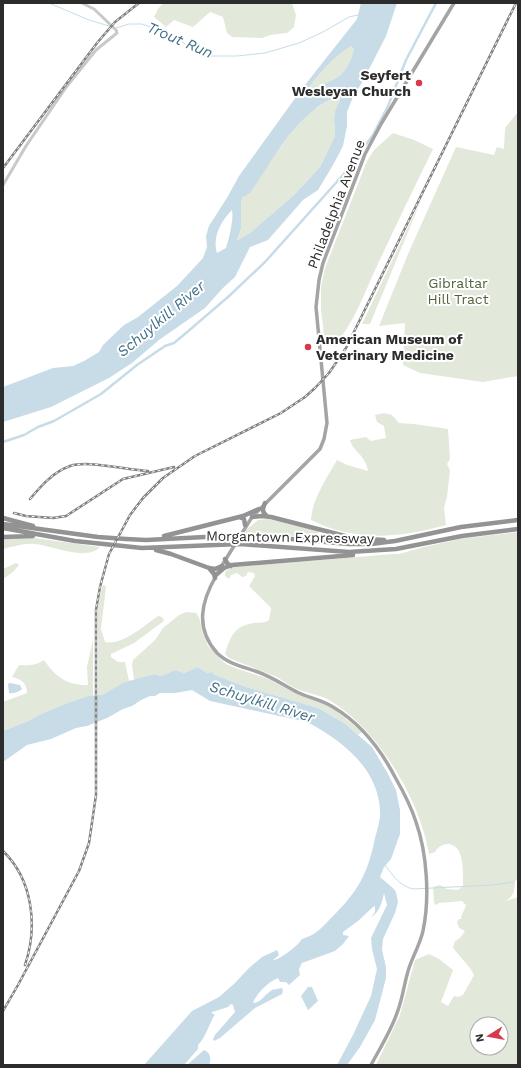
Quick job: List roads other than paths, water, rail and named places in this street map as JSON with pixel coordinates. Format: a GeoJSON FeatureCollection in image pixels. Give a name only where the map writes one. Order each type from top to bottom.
{"type":"FeatureCollection","features":[{"type":"Feature","properties":{"kind":"highway"},"geometry":{"type":"LineString","coordinates":[[265,503],[263,511],[268,517]]}},
{"type":"Feature","properties":{"kind":"highway"},"geometry":{"type":"LineString","coordinates":[[146,540],[176,534],[239,517],[259,509]]}},
{"type":"Feature","properties":{"kind":"highway"},"geometry":{"type":"LineString","coordinates":[[239,517],[244,519],[245,525]]}},
{"type":"Feature","properties":{"kind":"highway"},"geometry":{"type":"LineString","coordinates":[[252,517],[268,517],[356,538],[384,540],[418,536]]}},
{"type":"Feature","properties":{"kind":"highway"},"geometry":{"type":"LineString","coordinates":[[3,518],[68,533]]}},
{"type":"Feature","properties":{"kind":"highway","name":"Morgantown Expressway"},"geometry":{"type":"LineString","coordinates":[[68,533],[98,537],[146,540],[245,536],[349,544],[395,541],[461,527],[518,520]]}},
{"type":"Feature","properties":{"kind":"highway"},"geometry":{"type":"LineString","coordinates":[[3,524],[68,533]]}},
{"type":"Feature","properties":{"kind":"highway"},"geometry":{"type":"LineString","coordinates":[[3,528],[61,539]]}},
{"type":"Feature","properties":{"kind":"highway","name":"Morgantown Expressway"},"geometry":{"type":"LineString","coordinates":[[61,539],[142,548],[240,544],[349,552],[378,551],[420,545],[462,536],[518,529]]}},
{"type":"Feature","properties":{"kind":"highway"},"geometry":{"type":"LineString","coordinates":[[3,537],[25,535],[61,539]]}},
{"type":"Feature","properties":{"kind":"highway"},"geometry":{"type":"LineString","coordinates":[[209,568],[216,576],[224,568],[231,566],[376,553],[420,545]]}},
{"type":"Feature","properties":{"kind":"highway"},"geometry":{"type":"LineString","coordinates":[[142,548],[166,552],[209,568],[215,569],[222,566]]}},
{"type":"Feature","properties":{"kind":"highway"},"geometry":{"type":"LineString","coordinates":[[225,559],[231,566]]}},
{"type":"Feature","properties":{"kind":"main road","name":"Philadelphia Avenue"},"geometry":{"type":"LineString","coordinates":[[371,1065],[393,1023],[400,1005],[409,968],[423,930],[426,882],[422,843],[414,816],[394,774],[378,749],[351,720],[321,700],[298,692],[259,672],[228,662],[214,649],[206,635],[203,616],[204,601],[225,559],[245,525],[259,509],[320,449],[328,423],[316,307],[317,289],[321,269],[330,242],[368,147],[454,3]]}},
{"type":"Feature","properties":{"kind":"street"},"geometry":{"type":"LineString","coordinates":[[3,185],[26,146],[66,86],[96,50],[117,33],[116,30],[94,9],[82,3]]}},
{"type":"Feature","properties":{"kind":"water","name":"Schuylkill River"},"geometry":{"type":"Polygon","coordinates":[[[361,3],[397,3],[386,36],[353,97],[347,112],[347,126],[343,146],[318,190],[303,200],[268,240],[250,247],[235,277],[205,308],[159,340],[132,363],[109,378],[51,407],[3,422],[3,387],[53,368],[73,366],[99,352],[103,345],[124,325],[138,317],[177,286],[203,258],[207,247],[206,236],[209,226],[239,176],[301,90],[357,19],[361,3]],[[351,46],[327,66],[316,78],[307,90],[310,94],[343,73],[350,62],[353,53],[354,49],[351,46]],[[340,95],[324,103],[298,124],[278,150],[250,193],[243,197],[241,202],[241,229],[237,241],[250,233],[294,195],[320,167],[335,136],[334,119],[335,111],[340,100],[340,95]],[[232,210],[218,230],[216,241],[217,253],[226,248],[230,234],[232,210]]]}},
{"type":"Feature","properties":{"kind":"water","name":"Schuylkill River"},"geometry":{"type":"Polygon","coordinates":[[[198,667],[207,673],[212,672],[215,675],[246,687],[318,708],[344,723],[372,747],[396,790],[400,810],[400,834],[391,859],[384,867],[380,877],[394,889],[398,902],[395,913],[383,939],[382,950],[386,967],[386,978],[375,1020],[360,1047],[347,1065],[337,1065],[371,996],[377,969],[371,938],[387,905],[384,893],[379,910],[371,917],[375,912],[374,906],[358,921],[343,932],[343,935],[349,936],[335,951],[302,963],[299,969],[300,975],[289,985],[286,982],[280,982],[278,978],[271,982],[260,992],[253,1003],[261,1000],[272,990],[282,988],[282,994],[255,1008],[220,1038],[214,1041],[213,1039],[215,1035],[235,1012],[233,1005],[231,1004],[228,1007],[212,1012],[212,1014],[215,1014],[198,1045],[198,1049],[184,1065],[144,1065],[192,1011],[219,997],[262,957],[277,950],[279,955],[273,960],[276,960],[293,949],[302,939],[312,935],[323,926],[355,891],[369,862],[380,817],[379,801],[375,786],[368,772],[347,749],[321,730],[307,722],[210,701],[192,690],[175,693],[160,693],[155,696],[150,696],[107,718],[87,726],[76,728],[51,739],[27,745],[3,762],[3,731],[65,704],[89,696],[102,695],[125,682],[155,674],[161,676],[175,670],[184,673],[198,667]]]}},
{"type":"Feature","properties":{"kind":"water"},"geometry":{"type":"Polygon","coordinates":[[[8,684],[20,685],[22,689],[9,693],[8,684]]]}},
{"type":"Feature","properties":{"kind":"water"},"geometry":{"type":"Polygon","coordinates":[[[308,987],[312,987],[318,1001],[308,1010],[301,996],[308,987]]]}},
{"type":"Feature","properties":{"kind":"water"},"geometry":{"type":"Polygon","coordinates":[[[204,1050],[208,1052],[210,1056],[209,1065],[187,1065],[204,1050]]]}},
{"type":"Feature","properties":{"kind":"waterway","name":"Trout Run"},"geometry":{"type":"LineString","coordinates":[[49,3],[89,20],[109,26]]}},
{"type":"Feature","properties":{"kind":"waterway"},"geometry":{"type":"LineString","coordinates":[[3,442],[24,435],[38,427],[54,421],[101,394],[137,365],[165,346],[174,343],[228,297],[265,262],[343,175],[373,135],[388,106],[406,60],[436,3]]}},
{"type":"Feature","properties":{"kind":"waterway","name":"Trout Run"},"geometry":{"type":"LineString","coordinates":[[116,28],[129,24],[142,24],[170,34],[190,47],[211,56],[237,56],[265,53],[299,43],[323,32],[349,17],[358,15]]}},
{"type":"Feature","properties":{"kind":"waterway"},"geometry":{"type":"LineString","coordinates":[[385,865],[394,877],[404,886],[413,889],[492,885],[514,882]]}},
{"type":"Feature","properties":{"kind":"railway"},"geometry":{"type":"LineString","coordinates":[[3,168],[97,43],[115,22],[139,3]]}},
{"type":"Feature","properties":{"kind":"railway"},"geometry":{"type":"LineString","coordinates":[[3,1011],[79,871],[89,843],[96,795],[96,610],[100,587],[109,554],[130,515],[143,498],[163,478],[195,456],[281,413],[305,397],[329,373],[346,348],[516,3]]}},
{"type":"Feature","properties":{"kind":"railway"},"geometry":{"type":"LineString","coordinates":[[30,499],[43,484],[58,472],[78,464],[148,471]]}},
{"type":"Feature","properties":{"kind":"railway"},"geometry":{"type":"LineString","coordinates":[[14,513],[26,516],[53,518],[66,516],[123,479],[174,467]]}},
{"type":"Feature","properties":{"kind":"railway"},"geometry":{"type":"LineString","coordinates":[[3,851],[21,876],[27,890],[30,905],[32,920],[31,935],[25,965]]}},
{"type":"Feature","properties":{"kind":"place","name":"Seyfert Wesleyan Church"},"geometry":{"type":"Point","coordinates":[419,83]}},
{"type":"Feature","properties":{"kind":"place","name":"American Museum of Veterinary Medicine"},"geometry":{"type":"Point","coordinates":[308,347]}},
{"type":"Feature","properties":{"kind":"park label","name":"Gibraltar Hill Tract"},"geometry":{"type":"Point","coordinates":[458,292]}}]}
